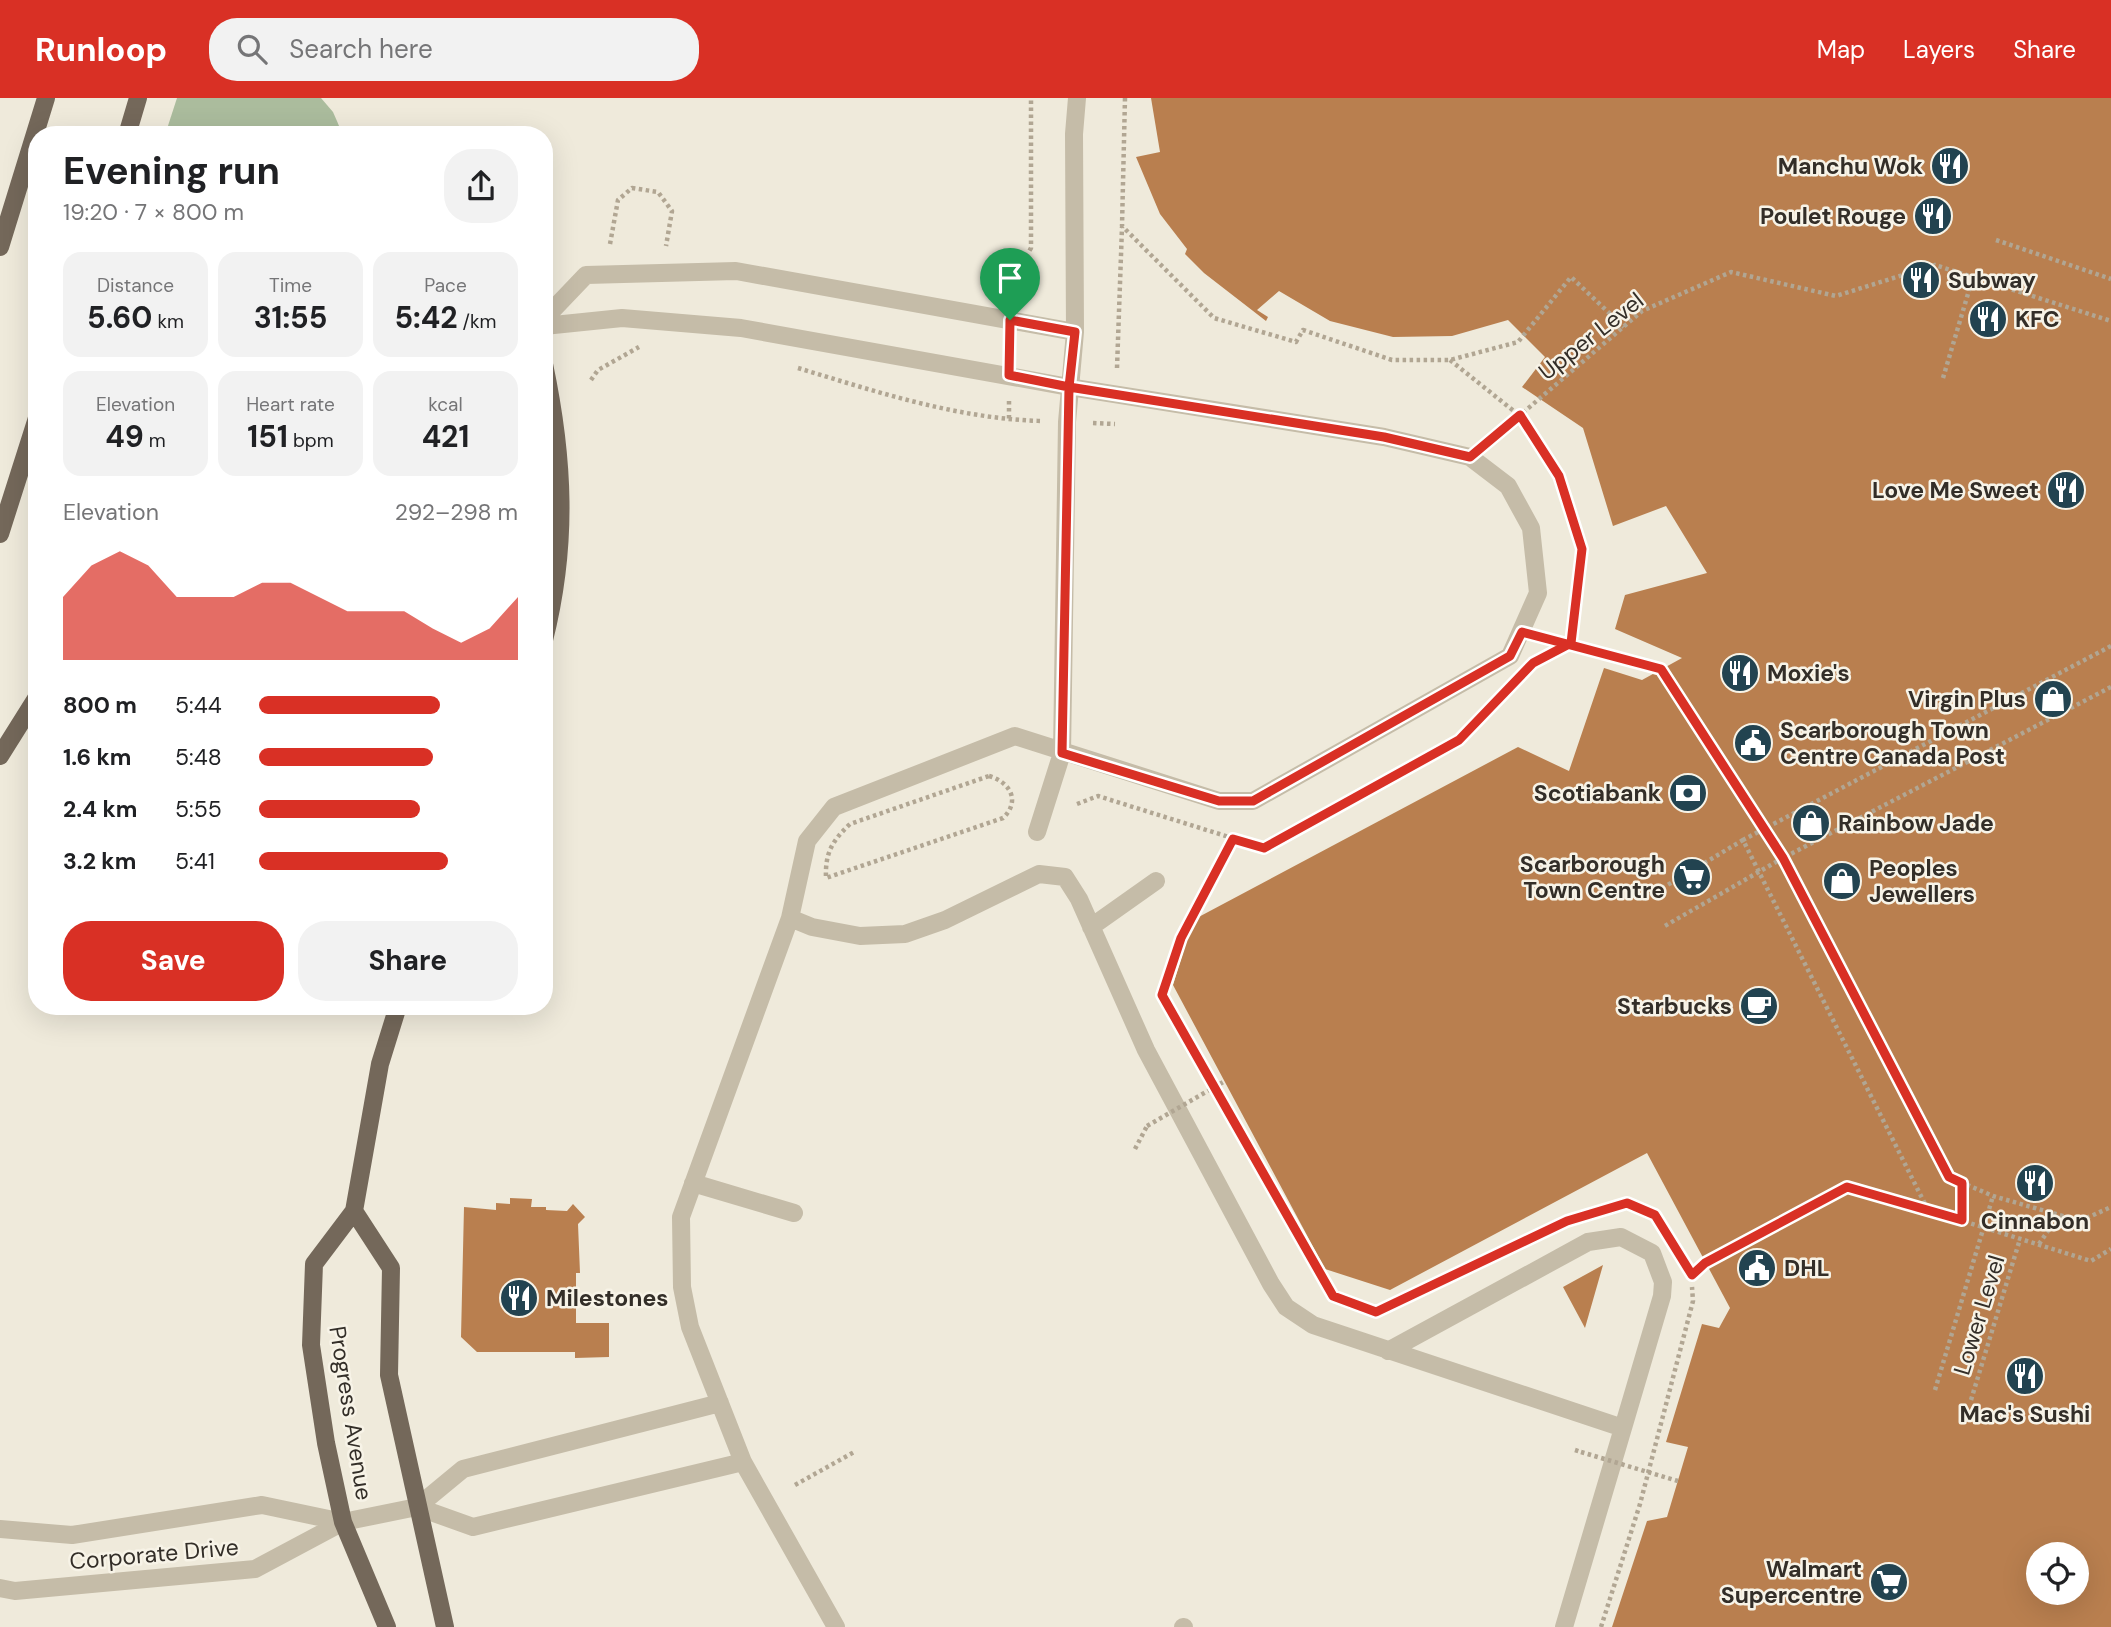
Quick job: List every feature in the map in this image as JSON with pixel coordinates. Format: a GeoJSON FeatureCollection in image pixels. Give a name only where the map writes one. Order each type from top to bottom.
{"type":"FeatureCollection","features":[{"type":"Feature","properties":{"kind":"main road"},"geometry":{"type":"LineString","coordinates":[[37,126],[46,98]]}},
{"type":"Feature","properties":{"kind":"main road"},"geometry":{"type":"LineString","coordinates":[[130,126],[138,98]]}},
{"type":"Feature","properties":{"kind":"main road"},"geometry":{"type":"LineString","coordinates":[[0,247],[28,156]]}},
{"type":"Feature","properties":{"kind":"main road"},"geometry":{"type":"LineString","coordinates":[[553,408],[557,427],[562,518],[553,606]]}},
{"type":"Feature","properties":{"kind":"main road"},"geometry":{"type":"LineString","coordinates":[[0,534],[28,446]]}},
{"type":"Feature","properties":{"kind":"main road"},"geometry":{"type":"LineString","coordinates":[[0,756],[28,711]]}},
{"type":"Feature","properties":{"kind":"main road","name":"Progress Avenue"},"geometry":{"type":"LineString","coordinates":[[387,1627],[343,1522],[311,1345],[314,1265],[354,1211],[380,1064],[395,1015]]}},
{"type":"Feature","properties":{"kind":"main road","name":"Progress Avenue"},"geometry":{"type":"LineString","coordinates":[[354,1211],[391,1268],[389,1375],[445,1627]]}},
{"type":"Feature","properties":{"kind":"street"},"geometry":{"type":"LineString","coordinates":[[1037,831],[1062,753],[1069,387],[1075,332],[1077,98]]}},
{"type":"Feature","properties":{"kind":"street"},"geometry":{"type":"LineString","coordinates":[[553,310],[586,275],[736,271],[1075,332]]}},
{"type":"Feature","properties":{"kind":"street"},"geometry":{"type":"LineString","coordinates":[[553,326],[622,318],[741,328],[1069,387],[1384,437],[1470,457],[1508,486],[1531,528],[1538,593],[1510,656],[1253,801],[1219,801],[1015,736],[834,807],[807,841],[790,918],[681,1217],[681,1287],[690,1327],[743,1462],[836,1627]]}},
{"type":"Feature","properties":{"kind":"street"},"geometry":{"type":"LineString","coordinates":[[790,918],[812,927],[860,936],[905,934],[945,919],[998,891],[1048,873],[1065,877],[1079,899],[1146,1050],[1279,1297],[1294,1314],[1313,1325],[1388,1351],[1623,1427]]}},
{"type":"Feature","properties":{"kind":"street"},"geometry":{"type":"LineString","coordinates":[[1091,927],[1156,881]]}},
{"type":"Feature","properties":{"kind":"street"},"geometry":{"type":"LineString","coordinates":[[693,1183],[794,1213]]}},
{"type":"Feature","properties":{"kind":"street"},"geometry":{"type":"LineString","coordinates":[[1388,1351],[1588,1242],[1621,1237],[1652,1253],[1663,1291],[1564,1627]]}},
{"type":"Feature","properties":{"kind":"street"},"geometry":{"type":"LineString","coordinates":[[417,1507],[463,1469],[720,1403]]}},
{"type":"Feature","properties":{"kind":"street"},"geometry":{"type":"LineString","coordinates":[[417,1507],[473,1527],[743,1462]]}},
{"type":"Feature","properties":{"kind":"street","name":"Corporate Drive"},"geometry":{"type":"LineString","coordinates":[[0,1529],[72,1535],[262,1505],[343,1522]]}},
{"type":"Feature","properties":{"kind":"street","name":"Corporate Drive"},"geometry":{"type":"LineString","coordinates":[[0,1588],[15,1591],[255,1569],[343,1522],[417,1507]]}},
{"type":"Feature","properties":{"kind":"path"},"geometry":{"type":"LineString","coordinates":[[1010,320],[1009,285],[1031,248],[1031,98]]}},
{"type":"Feature","properties":{"kind":"path"},"geometry":{"type":"LineString","coordinates":[[1116,424],[1125,98]]}},
{"type":"Feature","properties":{"kind":"path"},"geometry":{"type":"LineString","coordinates":[[610,244],[618,200],[632,188],[658,192],[672,211],[665,249]]}},
{"type":"Feature","properties":{"kind":"path"},"geometry":{"type":"LineString","coordinates":[[1122,226],[1214,318],[1296,342],[1303,330],[1392,360],[1450,360],[1518,342],[1571,277],[1624,327]]}},
{"type":"Feature","properties":{"kind":"path"},"geometry":{"type":"LineString","coordinates":[[1996,240],[2111,279]]}},
{"type":"Feature","properties":{"kind":"path","name":"Upper Level"},"geometry":{"type":"LineString","coordinates":[[1470,457],[1643,311],[1731,272],[1836,296],[1935,265],[2111,321]]}},
{"type":"Feature","properties":{"kind":"path"},"geometry":{"type":"LineString","coordinates":[[1943,378],[1973,278]]}},
{"type":"Feature","properties":{"kind":"path"},"geometry":{"type":"LineString","coordinates":[[1450,360],[1520,415],[1559,476],[1582,549],[1571,643]]}},
{"type":"Feature","properties":{"kind":"path"},"geometry":{"type":"LineString","coordinates":[[1009,375],[1009,420]]}},
{"type":"Feature","properties":{"kind":"path"},"geometry":{"type":"LineString","coordinates":[[1522,632],[1661,669],[1783,858],[1949,1177],[1993,1196],[2080,1221],[2111,1207]]}},
{"type":"Feature","properties":{"kind":"path"},"geometry":{"type":"LineString","coordinates":[[1533,663],[1571,643]]}},
{"type":"Feature","properties":{"kind":"path"},"geometry":{"type":"LineString","coordinates":[[1644,899],[1743,840],[2111,646]]}},
{"type":"Feature","properties":{"kind":"path"},"geometry":{"type":"LineString","coordinates":[[1663,927],[1783,858],[2111,687]]}},
{"type":"Feature","properties":{"kind":"path"},"geometry":{"type":"LineString","coordinates":[[1077,804],[1098,796],[1264,848],[1459,740],[1505,692]]}},
{"type":"Feature","properties":{"kind":"path"},"geometry":{"type":"LineString","coordinates":[[826,878],[1003,818],[1012,805],[1010,789],[1002,780]]}},
{"type":"Feature","properties":{"kind":"path"},"geometry":{"type":"LineString","coordinates":[[1233,839],[1181,938],[1162,995],[1333,1296],[1376,1312],[1543,1233]]}},
{"type":"Feature","properties":{"kind":"path"},"geometry":{"type":"LineString","coordinates":[[1743,840],[1928,1210]]}},
{"type":"Feature","properties":{"kind":"path"},"geometry":{"type":"LineString","coordinates":[[1135,1149],[1147,1126],[1225,1082]]}},
{"type":"Feature","properties":{"kind":"path"},"geometry":{"type":"LineString","coordinates":[[1962,1183],[1962,1220]]}},
{"type":"Feature","properties":{"kind":"path","name":"Lower Level"},"geometry":{"type":"LineString","coordinates":[[1692,1275],[1705,1263],[1847,1187],[2091,1261],[2111,1249]]}},
{"type":"Feature","properties":{"kind":"path"},"geometry":{"type":"LineString","coordinates":[[1936,1390],[1993,1196]]}},
{"type":"Feature","properties":{"kind":"path"},"geometry":{"type":"LineString","coordinates":[[1603,1210],[1627,1203],[1655,1215],[1667,1233]]}},
{"type":"Feature","properties":{"kind":"path"},"geometry":{"type":"LineString","coordinates":[[2039,1244],[2059,1215]]}},
{"type":"Feature","properties":{"kind":"path","name":"Lower Level"},"geometry":{"type":"LineString","coordinates":[[1971,1400],[2021,1240]]}},
{"type":"Feature","properties":{"kind":"path"},"geometry":{"type":"LineString","coordinates":[[1601,1627],[1640,1504],[1693,1301],[1692,1275],[1686,1264]]}},
{"type":"Feature","properties":{"kind":"path"},"geometry":{"type":"LineString","coordinates":[[795,1485],[856,1451]]}},
{"type":"Feature","properties":{"kind":"path"},"geometry":{"type":"LineString","coordinates":[[1578,1451],[1678,1481]]}},
{"type":"Feature","properties":{"kind":"green space"},"geometry":{"type":"Polygon","coordinates":[[[177,98],[321,98],[333,112],[339,126],[168,126],[177,98]]]}},
{"type":"Feature","properties":{"kind":"building","name":"Scarborough Town Centre"},"geometry":{"type":"Polygon","coordinates":[[[1151,98],[2111,98],[2111,1627],[1612,1627],[1647,1521],[1667,1517],[1688,1447],[1666,1442],[1702,1324],[1719,1328],[1730,1308],[1647,1153],[1390,1290],[1325,1269],[1173,985],[1193,920],[1518,747],[1569,771],[1604,668],[1642,680],[1682,658],[1615,629],[1625,595],[1707,573],[1666,506],[1613,526],[1583,428],[1522,387],[1545,357],[1508,320],[1452,336],[1393,337],[1330,321],[1279,291],[1257,310],[1268,317],[1266,321],[1204,273],[1185,254],[1187,249],[1160,214],[1136,157],[1160,152],[1151,98]]]}},
{"type":"Feature","properties":{"kind":"building","name":"Milestones"},"geometry":{"type":"Polygon","coordinates":[[[510,1198],[532,1199],[531,1207],[546,1207],[546,1210],[567,1211],[573,1204],[585,1217],[578,1224],[580,1273],[576,1273],[576,1323],[609,1323],[609,1357],[575,1358],[575,1352],[477,1352],[461,1337],[464,1207],[496,1210],[496,1203],[510,1204],[510,1198]]]}},
{"type":"Feature","properties":{"kind":"building"},"geometry":{"type":"Polygon","coordinates":[[[1603,1265],[1585,1328],[1563,1287],[1603,1265]]]}},
{"type":"Feature","properties":{"kind":"place","name":"Manchu Wok"},"geometry":{"type":"Point","coordinates":[1950,166]}},
{"type":"Feature","properties":{"kind":"place","name":"Poulet Rouge"},"geometry":{"type":"Point","coordinates":[1933,216]}},
{"type":"Feature","properties":{"kind":"place","name":"Subway"},"geometry":{"type":"Point","coordinates":[1921,280]}},
{"type":"Feature","properties":{"kind":"place","name":"KFC"},"geometry":{"type":"Point","coordinates":[1988,319]}},
{"type":"Feature","properties":{"kind":"place","name":"Love Me Sweet"},"geometry":{"type":"Point","coordinates":[2066,490]}},
{"type":"Feature","properties":{"kind":"place","name":"Moxie's"},"geometry":{"type":"Point","coordinates":[1740,673]}},
{"type":"Feature","properties":{"kind":"place","name":"Virgin Plus"},"geometry":{"type":"Point","coordinates":[2053,699]}},
{"type":"Feature","properties":{"kind":"place","name":"Scarborough Town Centre Canada Post"},"geometry":{"type":"Point","coordinates":[1753,743]}},
{"type":"Feature","properties":{"kind":"place","name":"Scotiabank"},"geometry":{"type":"Point","coordinates":[1688,793]}},
{"type":"Feature","properties":{"kind":"place","name":"Rainbow Jade"},"geometry":{"type":"Point","coordinates":[1811,823]}},
{"type":"Feature","properties":{"kind":"place","name":"Scarborough Town Centre"},"geometry":{"type":"Point","coordinates":[1692,877]}},
{"type":"Feature","properties":{"kind":"place","name":"Peoples Jewellers"},"geometry":{"type":"Point","coordinates":[1842,881]}},
{"type":"Feature","properties":{"kind":"place","name":"Starbucks"},"geometry":{"type":"Point","coordinates":[1759,1006]}},
{"type":"Feature","properties":{"kind":"place","name":"Cinnabon"},"geometry":{"type":"Point","coordinates":[2035,1183]}},
{"type":"Feature","properties":{"kind":"place","name":"DHL"},"geometry":{"type":"Point","coordinates":[1757,1268]}},
{"type":"Feature","properties":{"kind":"place","name":"Milestones"},"geometry":{"type":"Point","coordinates":[519,1298]}},
{"type":"Feature","properties":{"kind":"place","name":"Mac's Sushi"},"geometry":{"type":"Point","coordinates":[2025,1376]}},
{"type":"Feature","properties":{"kind":"place","name":"Walmart Supercentre"},"geometry":{"type":"Point","coordinates":[1889,1582]}},
{"type":"Feature","properties":{"kind":"route"},"geometry":{"type":"LineString","coordinates":[[1010,320],[1009,375],[1069,387],[1062,753],[1219,801],[1253,801],[1510,656],[1522,632],[1571,643],[1661,669],[1783,858],[1949,1177],[1962,1183],[1962,1220],[1847,1187],[1705,1263],[1692,1275],[1655,1215],[1627,1203],[1567,1221],[1376,1312],[1333,1296],[1162,995],[1181,938],[1233,839],[1264,848],[1459,740],[1533,663],[1571,643],[1576,620],[1582,549],[1559,476],[1520,415],[1470,457],[1384,437],[1069,387],[1075,332],[1010,320]]}}]}
